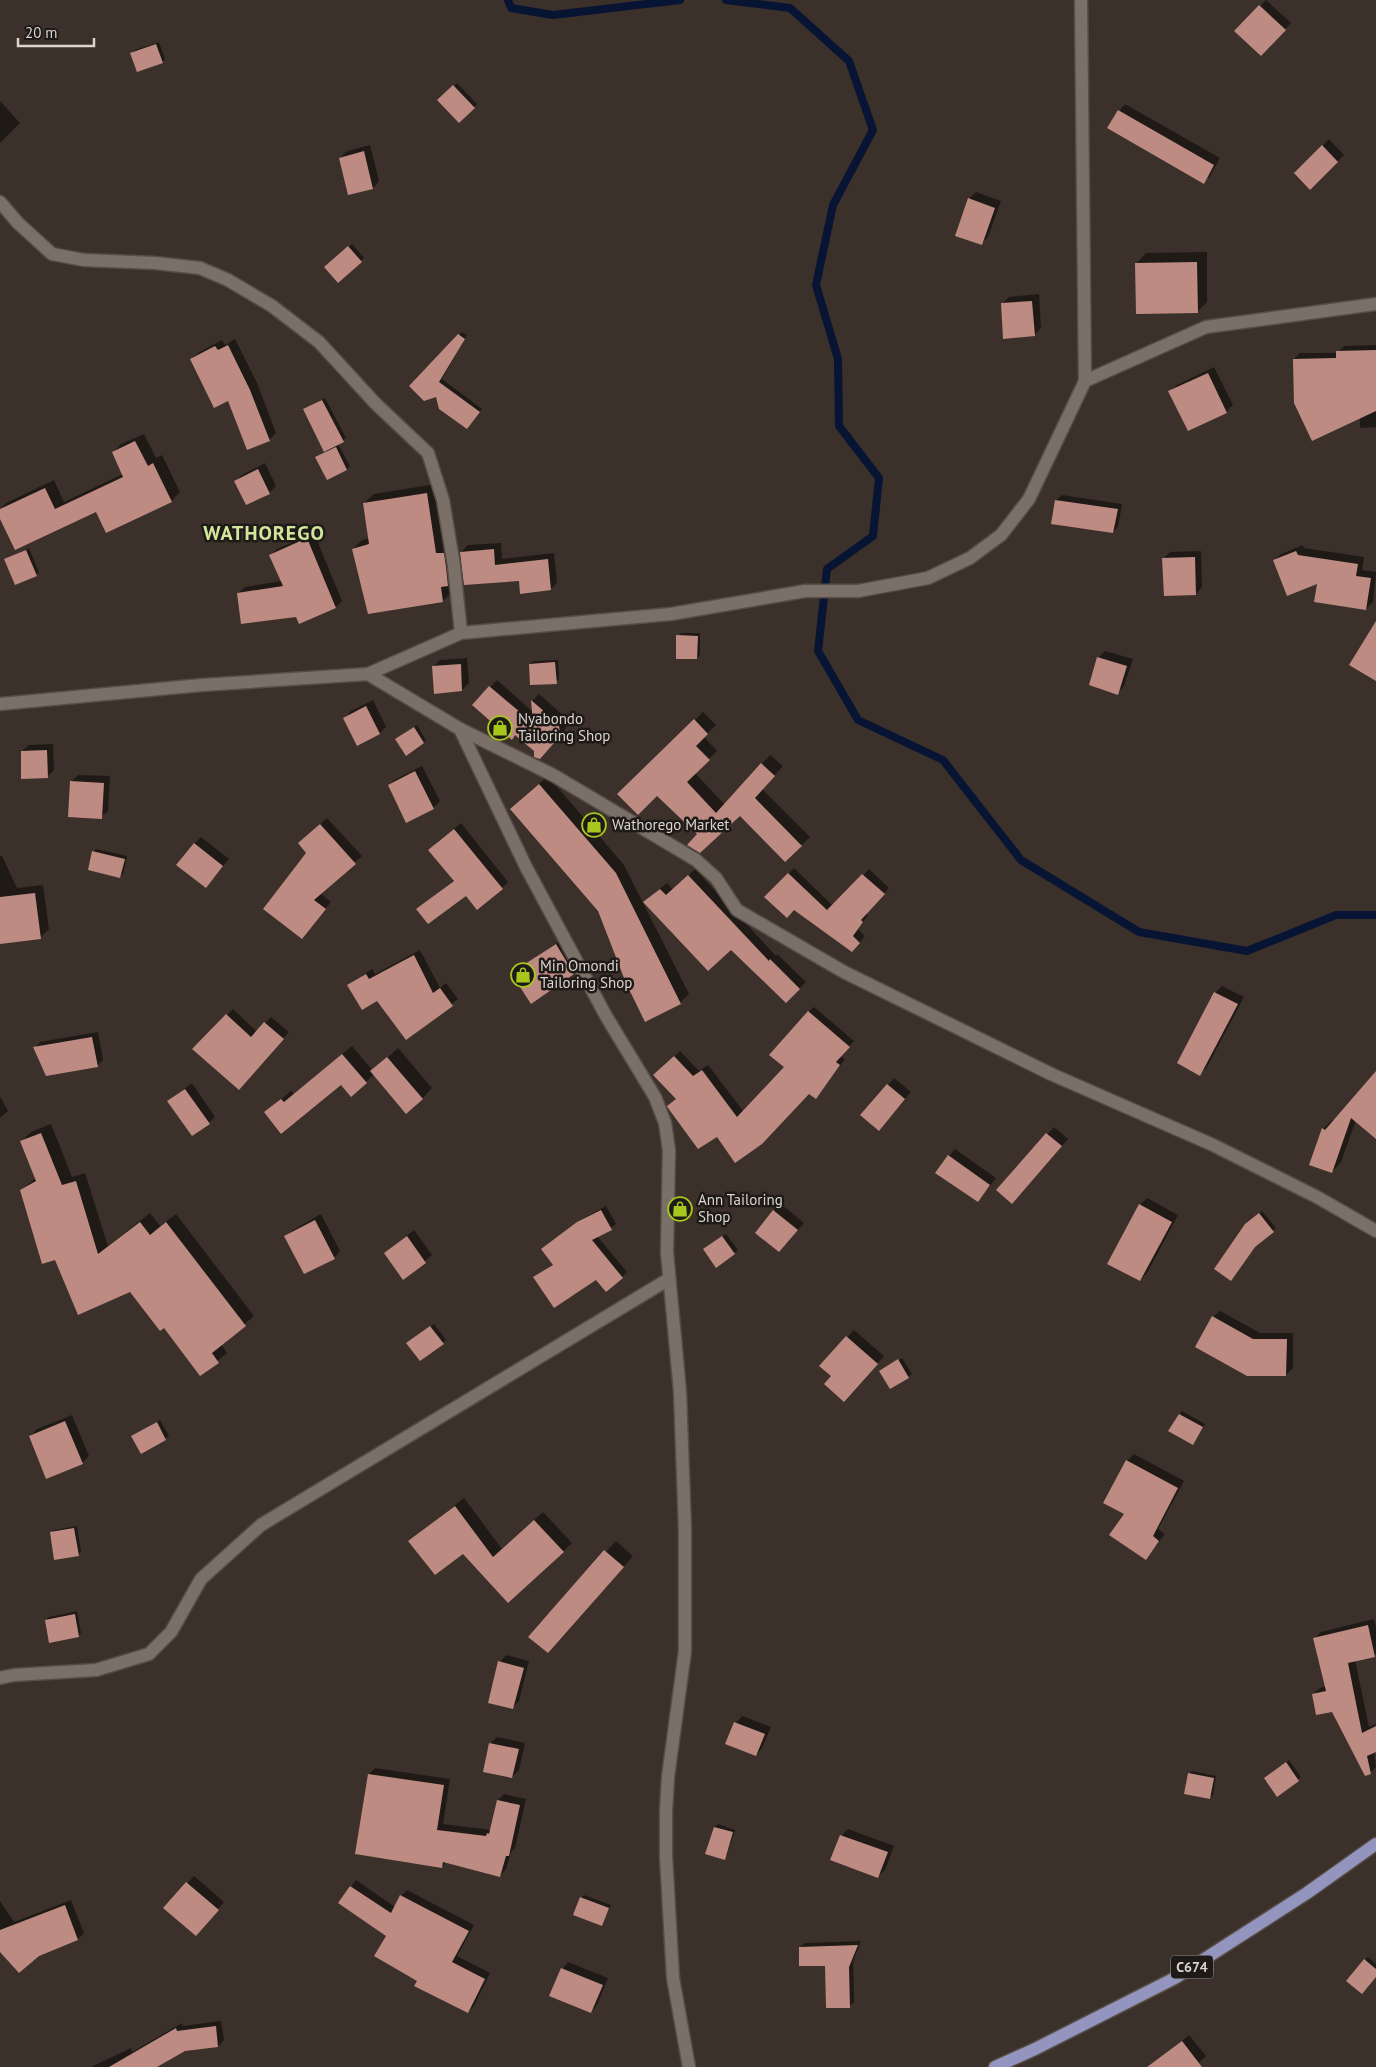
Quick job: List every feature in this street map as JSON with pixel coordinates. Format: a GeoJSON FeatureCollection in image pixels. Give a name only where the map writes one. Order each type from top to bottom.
{"type":"FeatureCollection","features":[{"type":"Feature","properties":{"kind":"main road","name":"C674"},"geometry":{"type":"LineString","coordinates":[[995,2067],[1035,2049],[1175,1978],[1307,1893],[1376,1844]]}},
{"type":"Feature","properties":{"kind":"street"},"geometry":{"type":"LineString","coordinates":[[0,704],[202,685],[368,674],[460,633],[671,614],[805,590],[858,591],[928,578],[970,558],[1001,535],[1029,499],[1085,381],[1081,0]]}},
{"type":"Feature","properties":{"kind":"street"},"geometry":{"type":"LineString","coordinates":[[0,202],[18,223],[52,254],[84,260],[155,263],[200,268],[228,280],[272,306],[319,342],[376,404],[428,453],[444,500],[454,566],[460,633]]}},
{"type":"Feature","properties":{"kind":"street"},"geometry":{"type":"LineString","coordinates":[[1085,381],[1206,326],[1376,304]]}},
{"type":"Feature","properties":{"kind":"street"},"geometry":{"type":"LineString","coordinates":[[368,674],[460,730],[553,775],[696,860],[716,878],[737,910],[844,972],[1051,1074],[1213,1145],[1317,1197],[1376,1231]]}},
{"type":"Feature","properties":{"kind":"street"},"geometry":{"type":"LineString","coordinates":[[460,730],[535,885],[606,1016],[656,1097],[665,1123],[669,1150],[667,1252],[680,1392],[685,1530],[685,1651],[668,1777],[666,1856],[673,1978],[689,2067]]}},
{"type":"Feature","properties":{"kind":"street"},"geometry":{"type":"LineString","coordinates":[[0,1678],[14,1675],[96,1670],[149,1654],[171,1632],[201,1579],[261,1525],[669,1279]]}},
{"type":"Feature","properties":{"kind":"building"},"geometry":{"type":"Polygon","coordinates":[[[1259,5],[1286,30],[1261,56],[1234,31],[1259,5]]]}},
{"type":"Feature","properties":{"kind":"building"},"geometry":{"type":"Polygon","coordinates":[[[156,44],[163,63],[137,72],[130,53],[156,44]]]}},
{"type":"Feature","properties":{"kind":"building"},"geometry":{"type":"Polygon","coordinates":[[[453,85],[475,108],[459,123],[437,100],[453,85]]]}},
{"type":"Feature","properties":{"kind":"building"},"geometry":{"type":"Polygon","coordinates":[[[1118,110],[1214,165],[1204,184],[1107,128],[1118,110]]]}},
{"type":"Feature","properties":{"kind":"building"},"geometry":{"type":"Polygon","coordinates":[[[1322,145],[1338,162],[1310,190],[1294,173],[1322,145]]]}},
{"type":"Feature","properties":{"kind":"building"},"geometry":{"type":"Polygon","coordinates":[[[364,151],[373,189],[348,195],[339,158],[364,151]]]}},
{"type":"Feature","properties":{"kind":"building"},"geometry":{"type":"Polygon","coordinates":[[[968,198],[995,208],[982,245],[955,236],[968,198]]]}},
{"type":"Feature","properties":{"kind":"building"},"geometry":{"type":"Polygon","coordinates":[[[348,246],[362,262],[338,283],[324,267],[348,246]]]}},
{"type":"Feature","properties":{"kind":"building"},"geometry":{"type":"Polygon","coordinates":[[[1197,262],[1198,313],[1136,314],[1135,263],[1197,262]]]}},
{"type":"Feature","properties":{"kind":"building"},"geometry":{"type":"Polygon","coordinates":[[[1032,301],[1035,336],[1003,339],[1001,303],[1032,301]]]}},
{"type":"Feature","properties":{"kind":"building"},"geometry":{"type":"Polygon","coordinates":[[[458,334],[465,339],[439,382],[480,412],[467,429],[439,409],[436,397],[424,401],[409,386],[458,334]]]}},
{"type":"Feature","properties":{"kind":"building"},"geometry":{"type":"Polygon","coordinates":[[[228,345],[250,390],[270,441],[247,450],[228,401],[214,408],[190,359],[215,346],[218,350],[228,345]]]}},
{"type":"Feature","properties":{"kind":"building"},"geometry":{"type":"Polygon","coordinates":[[[1376,350],[1376,411],[1312,441],[1294,403],[1293,359],[1336,358],[1336,351],[1376,350]]]}},
{"type":"Feature","properties":{"kind":"building"},"geometry":{"type":"Polygon","coordinates":[[[1208,373],[1227,413],[1188,431],[1168,391],[1208,373]]]}},
{"type":"Feature","properties":{"kind":"building"},"geometry":{"type":"Polygon","coordinates":[[[322,400],[344,442],[324,452],[303,409],[322,400]]]}},
{"type":"Feature","properties":{"kind":"building"},"geometry":{"type":"Polygon","coordinates":[[[135,441],[148,466],[153,463],[172,502],[106,533],[96,512],[15,550],[0,519],[0,509],[45,488],[55,509],[123,477],[112,452],[135,441]]]}},
{"type":"Feature","properties":{"kind":"building"},"geometry":{"type":"Polygon","coordinates":[[[336,447],[347,470],[327,480],[315,457],[336,447]]]}},
{"type":"Feature","properties":{"kind":"building"},"geometry":{"type":"Polygon","coordinates":[[[258,469],[270,494],[246,505],[234,481],[258,469]]]}},
{"type":"Feature","properties":{"kind":"building"},"geometry":{"type":"Polygon","coordinates":[[[427,493],[436,553],[444,553],[448,586],[441,587],[443,602],[368,614],[352,549],[369,544],[363,503],[427,493]]]}},
{"type":"Feature","properties":{"kind":"building"},"geometry":{"type":"Polygon","coordinates":[[[1055,500],[1118,509],[1113,533],[1051,524],[1055,500]]]}},
{"type":"Feature","properties":{"kind":"building"},"geometry":{"type":"Polygon","coordinates":[[[307,538],[336,608],[299,624],[296,617],[241,624],[237,593],[283,586],[269,555],[307,538]]]}},
{"type":"Feature","properties":{"kind":"building"},"geometry":{"type":"Polygon","coordinates":[[[494,549],[495,565],[548,559],[551,590],[520,594],[519,581],[464,585],[460,552],[494,549]]]}},
{"type":"Feature","properties":{"kind":"building"},"geometry":{"type":"Polygon","coordinates":[[[26,550],[37,576],[15,585],[4,559],[26,550]]]}},
{"type":"Feature","properties":{"kind":"building"},"geometry":{"type":"Polygon","coordinates":[[[1296,551],[1298,555],[1358,564],[1356,576],[1371,578],[1366,610],[1314,602],[1317,584],[1287,596],[1273,560],[1296,551]]]}},
{"type":"Feature","properties":{"kind":"building"},"geometry":{"type":"Polygon","coordinates":[[[1195,557],[1196,595],[1164,596],[1162,558],[1195,557]]]}},
{"type":"Feature","properties":{"kind":"building"},"geometry":{"type":"Polygon","coordinates":[[[1376,621],[1376,681],[1349,665],[1376,621]]]}},
{"type":"Feature","properties":{"kind":"building"},"geometry":{"type":"Polygon","coordinates":[[[676,635],[698,636],[697,659],[676,659],[676,635]]]}},
{"type":"Feature","properties":{"kind":"building"},"geometry":{"type":"Polygon","coordinates":[[[1097,657],[1127,666],[1118,695],[1089,685],[1097,657]]]}},
{"type":"Feature","properties":{"kind":"building"},"geometry":{"type":"Polygon","coordinates":[[[555,662],[557,684],[530,685],[529,664],[555,662]]]}},
{"type":"Feature","properties":{"kind":"building"},"geometry":{"type":"Polygon","coordinates":[[[461,664],[462,691],[434,694],[432,666],[461,664]]]}},
{"type":"Feature","properties":{"kind":"building"},"geometry":{"type":"Polygon","coordinates":[[[489,686],[533,723],[531,700],[559,724],[560,736],[540,759],[534,757],[534,751],[515,735],[512,740],[472,705],[489,686]]]}},
{"type":"Feature","properties":{"kind":"building"},"geometry":{"type":"Polygon","coordinates":[[[366,706],[380,734],[357,746],[343,718],[366,706]]]}},
{"type":"Feature","properties":{"kind":"building"},"geometry":{"type":"Polygon","coordinates":[[[694,719],[708,734],[696,746],[710,760],[687,782],[716,813],[761,763],[775,776],[755,798],[802,846],[785,862],[740,816],[700,853],[687,845],[697,834],[657,796],[638,815],[617,794],[694,719]]]}},
{"type":"Feature","properties":{"kind":"building"},"geometry":{"type":"Polygon","coordinates":[[[414,727],[424,743],[406,756],[395,739],[414,727]]]}},
{"type":"Feature","properties":{"kind":"building"},"geometry":{"type":"Polygon","coordinates":[[[47,750],[48,778],[21,779],[21,751],[47,750]]]}},
{"type":"Feature","properties":{"kind":"building"},"geometry":{"type":"Polygon","coordinates":[[[415,771],[434,809],[406,823],[388,785],[415,771]]]}},
{"type":"Feature","properties":{"kind":"building"},"geometry":{"type":"Polygon","coordinates":[[[70,781],[104,783],[102,819],[68,817],[70,781]]]}},
{"type":"Feature","properties":{"kind":"building"},"geometry":{"type":"Polygon","coordinates":[[[539,784],[616,873],[681,1004],[645,1022],[626,983],[598,911],[510,809],[539,784]]]}},
{"type":"Feature","properties":{"kind":"building"},"geometry":{"type":"Polygon","coordinates":[[[320,824],[356,864],[314,900],[326,909],[302,939],[263,909],[306,853],[298,843],[320,824]]]}},
{"type":"Feature","properties":{"kind":"building"},"geometry":{"type":"Polygon","coordinates":[[[454,829],[503,889],[477,910],[466,896],[428,924],[416,909],[454,881],[428,850],[454,829]]]}},
{"type":"Feature","properties":{"kind":"building"},"geometry":{"type":"Polygon","coordinates":[[[194,843],[223,866],[206,888],[176,865],[194,843]]]}},
{"type":"Feature","properties":{"kind":"building"},"geometry":{"type":"Polygon","coordinates":[[[92,851],[125,859],[120,878],[88,870],[92,851]]]}},
{"type":"Feature","properties":{"kind":"building"},"geometry":{"type":"Polygon","coordinates":[[[788,873],[827,910],[862,874],[885,894],[861,920],[863,922],[853,936],[860,943],[852,952],[794,910],[787,918],[764,897],[788,873]]]}},
{"type":"Feature","properties":{"kind":"building"},"geometry":{"type":"Polygon","coordinates":[[[688,875],[769,961],[770,959],[800,989],[786,1003],[731,950],[708,971],[643,902],[660,889],[666,895],[688,875]]]}},
{"type":"Feature","properties":{"kind":"building"},"geometry":{"type":"Polygon","coordinates":[[[35,893],[41,939],[0,944],[0,897],[35,893]]]}},
{"type":"Feature","properties":{"kind":"building"},"geometry":{"type":"Polygon","coordinates":[[[556,944],[574,974],[531,1004],[511,973],[556,944]]]}},
{"type":"Feature","properties":{"kind":"building"},"geometry":{"type":"Polygon","coordinates":[[[414,955],[433,993],[440,988],[453,1006],[406,1040],[377,1001],[362,1010],[347,985],[366,974],[369,979],[414,955]]]}},
{"type":"Feature","properties":{"kind":"building"},"geometry":{"type":"Polygon","coordinates":[[[1214,992],[1238,1004],[1200,1076],[1177,1063],[1214,992]]]}},
{"type":"Feature","properties":{"kind":"building"},"geometry":{"type":"Polygon","coordinates":[[[808,1011],[850,1047],[836,1062],[840,1065],[816,1099],[809,1094],[762,1144],[735,1163],[717,1137],[698,1149],[667,1106],[676,1099],[653,1075],[674,1056],[693,1076],[702,1070],[737,1117],[784,1067],[769,1055],[808,1011]]]}},
{"type":"Feature","properties":{"kind":"building"},"geometry":{"type":"Polygon","coordinates":[[[226,1014],[251,1037],[264,1022],[284,1039],[239,1090],[192,1049],[226,1014]]]}},
{"type":"Feature","properties":{"kind":"building"},"geometry":{"type":"Polygon","coordinates":[[[92,1037],[98,1067],[46,1076],[33,1047],[92,1037]]]}},
{"type":"Feature","properties":{"kind":"building"},"geometry":{"type":"Polygon","coordinates":[[[342,1054],[367,1083],[351,1097],[341,1085],[281,1134],[264,1112],[281,1099],[284,1102],[342,1054]]]}},
{"type":"Feature","properties":{"kind":"building"},"geometry":{"type":"Polygon","coordinates":[[[387,1057],[423,1099],[406,1114],[370,1071],[387,1057]]]}},
{"type":"Feature","properties":{"kind":"building"},"geometry":{"type":"Polygon","coordinates":[[[1376,1071],[1376,1139],[1351,1118],[1332,1173],[1309,1165],[1322,1128],[1325,1130],[1376,1071]]]}},
{"type":"Feature","properties":{"kind":"building"},"geometry":{"type":"Polygon","coordinates":[[[887,1084],[905,1099],[879,1131],[860,1115],[887,1084]]]}},
{"type":"Feature","properties":{"kind":"building"},"geometry":{"type":"Polygon","coordinates":[[[185,1089],[210,1124],[192,1136],[167,1101],[185,1089]]]}},
{"type":"Feature","properties":{"kind":"building"},"geometry":{"type":"Polygon","coordinates":[[[41,1133],[62,1185],[76,1181],[98,1254],[140,1222],[150,1235],[166,1222],[246,1326],[212,1353],[219,1363],[200,1376],[164,1328],[160,1331],[130,1292],[78,1315],[55,1260],[42,1264],[20,1190],[36,1181],[20,1141],[41,1133]]]}},
{"type":"Feature","properties":{"kind":"building"},"geometry":{"type":"Polygon","coordinates":[[[1046,1133],[1062,1146],[1012,1204],[996,1190],[1046,1133]]]}},
{"type":"Feature","properties":{"kind":"building"},"geometry":{"type":"Polygon","coordinates":[[[948,1155],[990,1185],[978,1202],[935,1173],[948,1155]]]}},
{"type":"Feature","properties":{"kind":"building"},"geometry":{"type":"Polygon","coordinates":[[[1139,1204],[1172,1222],[1140,1281],[1107,1264],[1139,1204]]]}},
{"type":"Feature","properties":{"kind":"building"},"geometry":{"type":"Polygon","coordinates":[[[601,1210],[612,1230],[592,1240],[623,1278],[606,1292],[596,1280],[554,1308],[533,1277],[553,1265],[541,1249],[577,1222],[601,1210]]]}},
{"type":"Feature","properties":{"kind":"building"},"geometry":{"type":"Polygon","coordinates":[[[773,1210],[798,1230],[779,1252],[755,1233],[773,1210]]]}},
{"type":"Feature","properties":{"kind":"building"},"geometry":{"type":"Polygon","coordinates":[[[1259,1213],[1274,1232],[1255,1247],[1231,1281],[1214,1269],[1245,1224],[1259,1213]]]}},
{"type":"Feature","properties":{"kind":"building"},"geometry":{"type":"Polygon","coordinates":[[[315,1220],[335,1259],[304,1274],[284,1236],[315,1220]]]}},
{"type":"Feature","properties":{"kind":"building"},"geometry":{"type":"Polygon","coordinates":[[[407,1236],[426,1263],[403,1280],[384,1253],[407,1236]]]}},
{"type":"Feature","properties":{"kind":"building"},"geometry":{"type":"Polygon","coordinates":[[[722,1236],[735,1254],[716,1268],[703,1249],[722,1236]]]}},
{"type":"Feature","properties":{"kind":"building"},"geometry":{"type":"Polygon","coordinates":[[[1212,1316],[1253,1339],[1287,1339],[1286,1376],[1247,1376],[1195,1347],[1212,1316]]]}},
{"type":"Feature","properties":{"kind":"building"},"geometry":{"type":"Polygon","coordinates":[[[430,1326],[444,1344],[420,1361],[406,1343],[430,1326]]]}},
{"type":"Feature","properties":{"kind":"building"},"geometry":{"type":"Polygon","coordinates":[[[846,1336],[878,1364],[844,1402],[824,1384],[831,1376],[819,1366],[846,1336]]]}},
{"type":"Feature","properties":{"kind":"building"},"geometry":{"type":"Polygon","coordinates":[[[898,1359],[909,1378],[890,1389],[879,1371],[898,1359]]]}},
{"type":"Feature","properties":{"kind":"building"},"geometry":{"type":"Polygon","coordinates":[[[1179,1414],[1203,1427],[1193,1445],[1168,1431],[1179,1414]]]}},
{"type":"Feature","properties":{"kind":"building"},"geometry":{"type":"Polygon","coordinates":[[[65,1421],[83,1464],[46,1479],[29,1436],[65,1421]]]}},
{"type":"Feature","properties":{"kind":"building"},"geometry":{"type":"Polygon","coordinates":[[[157,1422],[166,1440],[141,1454],[131,1436],[157,1422]]]}},
{"type":"Feature","properties":{"kind":"building"},"geometry":{"type":"Polygon","coordinates":[[[1126,1460],[1178,1488],[1153,1536],[1159,1541],[1146,1560],[1109,1535],[1124,1514],[1103,1503],[1126,1460]]]}},
{"type":"Feature","properties":{"kind":"building"},"geometry":{"type":"Polygon","coordinates":[[[455,1506],[493,1557],[534,1520],[564,1552],[508,1603],[463,1554],[435,1575],[408,1541],[455,1506]]]}},
{"type":"Feature","properties":{"kind":"building"},"geometry":{"type":"Polygon","coordinates":[[[74,1528],[79,1556],[54,1560],[50,1532],[74,1528]]]}},
{"type":"Feature","properties":{"kind":"building"},"geometry":{"type":"Polygon","coordinates":[[[604,1550],[624,1567],[548,1653],[528,1637],[604,1550]]]}},
{"type":"Feature","properties":{"kind":"building"},"geometry":{"type":"Polygon","coordinates":[[[75,1614],[79,1637],[49,1643],[45,1620],[75,1614]]]}},
{"type":"Feature","properties":{"kind":"building"},"geometry":{"type":"Polygon","coordinates":[[[1368,1625],[1375,1657],[1348,1663],[1362,1733],[1376,1726],[1376,1752],[1367,1756],[1371,1774],[1365,1776],[1332,1712],[1316,1715],[1312,1694],[1326,1691],[1313,1638],[1368,1625]]]}},
{"type":"Feature","properties":{"kind":"building"},"geometry":{"type":"Polygon","coordinates":[[[498,1661],[524,1668],[513,1709],[488,1703],[498,1661]]]}},
{"type":"Feature","properties":{"kind":"building"},"geometry":{"type":"Polygon","coordinates":[[[734,1722],[765,1734],[756,1756],[725,1744],[734,1722]]]}},
{"type":"Feature","properties":{"kind":"building"},"geometry":{"type":"Polygon","coordinates":[[[489,1743],[519,1749],[512,1778],[483,1772],[489,1743]]]}},
{"type":"Feature","properties":{"kind":"building"},"geometry":{"type":"Polygon","coordinates":[[[1286,1762],[1299,1781],[1277,1797],[1264,1778],[1286,1762]]]}},
{"type":"Feature","properties":{"kind":"building"},"geometry":{"type":"Polygon","coordinates":[[[1188,1773],[1214,1778],[1210,1799],[1184,1794],[1188,1773]]]}},
{"type":"Feature","properties":{"kind":"building"},"geometry":{"type":"Polygon","coordinates":[[[368,1774],[444,1785],[437,1830],[486,1836],[487,1833],[489,1834],[497,1800],[520,1805],[509,1856],[506,1856],[500,1877],[443,1862],[442,1868],[355,1854],[368,1774]]]}},
{"type":"Feature","properties":{"kind":"building"},"geometry":{"type":"Polygon","coordinates":[[[714,1827],[733,1832],[725,1860],[705,1854],[714,1827]]]}},
{"type":"Feature","properties":{"kind":"building"},"geometry":{"type":"Polygon","coordinates":[[[840,1835],[888,1852],[878,1878],[830,1860],[840,1835]]]}},
{"type":"Feature","properties":{"kind":"building"},"geometry":{"type":"Polygon","coordinates":[[[186,1882],[219,1910],[196,1936],[163,1908],[186,1882]]]}},
{"type":"Feature","properties":{"kind":"building"},"geometry":{"type":"Polygon","coordinates":[[[350,1886],[391,1913],[400,1895],[469,1931],[452,1962],[485,1979],[468,2013],[414,1986],[417,1981],[374,1956],[386,1936],[338,1903],[350,1886]]]}},
{"type":"Feature","properties":{"kind":"building"},"geometry":{"type":"Polygon","coordinates":[[[580,1897],[609,1908],[602,1926],[573,1915],[580,1897]]]}},
{"type":"Feature","properties":{"kind":"building"},"geometry":{"type":"Polygon","coordinates":[[[65,1905],[78,1940],[39,1956],[19,1973],[0,1952],[0,1930],[65,1905]]]}},
{"type":"Feature","properties":{"kind":"building"},"geometry":{"type":"Polygon","coordinates":[[[858,1945],[849,1967],[850,2008],[826,2008],[825,1966],[799,1966],[799,1947],[858,1945]]]}},
{"type":"Feature","properties":{"kind":"building"},"geometry":{"type":"Polygon","coordinates":[[[1364,1959],[1376,1969],[1376,1977],[1362,1994],[1346,1981],[1364,1959]]]}},
{"type":"Feature","properties":{"kind":"building"},"geometry":{"type":"Polygon","coordinates":[[[561,1968],[603,1985],[591,2013],[549,1996],[561,1968]]]}},
{"type":"Feature","properties":{"kind":"building"},"geometry":{"type":"Polygon","coordinates":[[[216,2026],[218,2047],[185,2051],[157,2067],[109,2067],[176,2028],[177,2031],[216,2026]]]}},
{"type":"Feature","properties":{"kind":"building"},"geometry":{"type":"Polygon","coordinates":[[[1182,2041],[1202,2067],[1147,2067],[1182,2041]]]}},
{"type":"Feature","properties":{"kind":"waterway"},"geometry":{"type":"LineString","coordinates":[[508,0],[511,8],[553,15],[680,0]]}},
{"type":"Feature","properties":{"kind":"waterway"},"geometry":{"type":"LineString","coordinates":[[726,0],[790,8],[849,61],[873,130],[833,205],[816,285],[838,359],[839,426],[879,478],[873,536],[827,569],[818,651],[858,720],[943,760],[1021,860],[1139,932],[1247,951],[1336,915],[1376,915]]}},
{"type":"Feature","properties":{"kind":"place","name":"Nyabondo Tailoring Shop"},"geometry":{"type":"Point","coordinates":[500,728]}},
{"type":"Feature","properties":{"kind":"place","name":"Wathorego Market"},"geometry":{"type":"Point","coordinates":[594,825]}},
{"type":"Feature","properties":{"kind":"place","name":"Min Omondi Tailoring Shop"},"geometry":{"type":"Point","coordinates":[523,975]}},
{"type":"Feature","properties":{"kind":"place","name":"Ann Tailoring Shop"},"geometry":{"type":"Point","coordinates":[680,1209]}},
{"type":"Feature","properties":{"kind":"district","name":"WATHOREGO"},"geometry":{"type":"Point","coordinates":[264,533]}}]}
